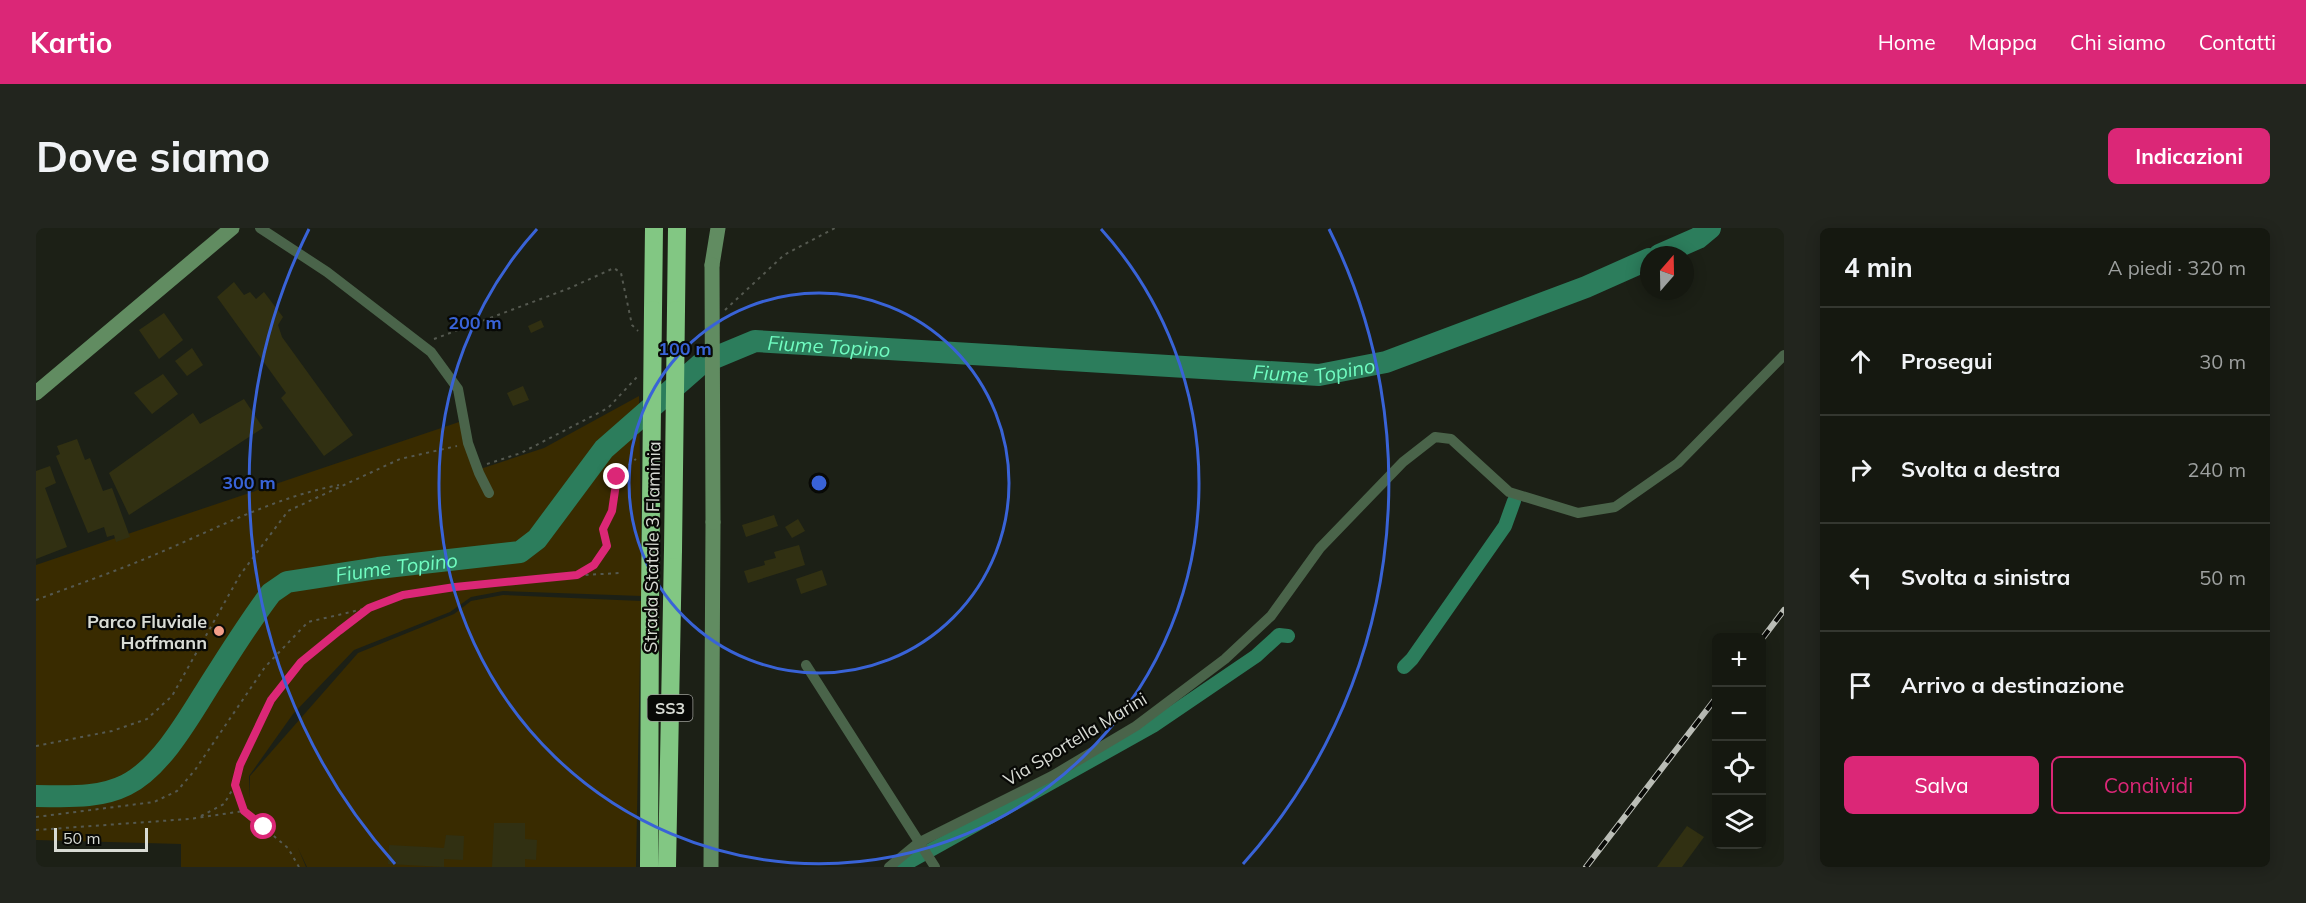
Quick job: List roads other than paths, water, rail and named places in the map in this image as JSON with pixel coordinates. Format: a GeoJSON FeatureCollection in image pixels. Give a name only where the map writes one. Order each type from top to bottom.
{"type":"FeatureCollection","features":[{"type":"Feature","properties":{"kind":"highway"},"geometry":{"type":"LineString","coordinates":[[648,228],[648,261],[653,301]]}},
{"type":"Feature","properties":{"kind":"highway","name":"Strada Statale 3 Flaminia"},"geometry":{"type":"LineString","coordinates":[[649,867],[654,228]]}},
{"type":"Feature","properties":{"kind":"highway","name":"Strada Statale 3 Flaminia"},"geometry":{"type":"LineString","coordinates":[[667,867],[677,228]]}},
{"type":"Feature","properties":{"kind":"highway"},"geometry":{"type":"LineString","coordinates":[[676,302],[683,258],[683,228]]}},
{"type":"Feature","properties":{"kind":"main road"},"geometry":{"type":"LineString","coordinates":[[36,393],[232,228]]}},
{"type":"Feature","properties":{"kind":"main road"},"geometry":{"type":"LineString","coordinates":[[711,867],[712,265],[718,228]]}},
{"type":"Feature","properties":{"kind":"street"},"geometry":{"type":"LineString","coordinates":[[260,228],[327,272],[431,352],[458,389],[470,448],[478,473],[489,493]]}},
{"type":"Feature","properties":{"kind":"street","name":"Via Sportella Marini"},"geometry":{"type":"LineString","coordinates":[[889,867],[918,843],[1052,776],[1136,726],[1225,659],[1271,616],[1320,548],[1403,462],[1435,437],[1451,439],[1509,492],[1578,513],[1615,507],[1678,463],[1784,355]]}},
{"type":"Feature","properties":{"kind":"street"},"geometry":{"type":"LineString","coordinates":[[806,665],[918,843],[935,866]]}},
{"type":"Feature","properties":{"kind":"waterway","name":"Fiume Topino"},"geometry":{"type":"LineString","coordinates":[[1680,246],[1698,238],[1710,228]]}},
{"type":"Feature","properties":{"kind":"waterway","name":"Fiume Topino"},"geometry":{"type":"LineString","coordinates":[[36,796],[82,796],[104,793],[126,785],[151,767],[174,740],[271,593],[287,582],[378,568],[520,552],[537,539],[604,449],[702,363],[755,341],[1319,375],[1386,362],[1586,287],[1640,263]]}},
{"type":"Feature","properties":{"kind":"waterway"},"geometry":{"type":"LineString","coordinates":[[1404,667],[1412,659],[1505,526],[1514,501]]}},
{"type":"Feature","properties":{"kind":"waterway"},"geometry":{"type":"LineString","coordinates":[[904,867],[1153,726],[1256,656],[1279,635],[1288,636]]}},
{"type":"Feature","properties":{"kind":"railway"},"geometry":{"type":"LineString","coordinates":[[1766,634],[1784,610]]}},
{"type":"Feature","properties":{"kind":"railway"},"geometry":{"type":"LineString","coordinates":[[1586,867],[1712,703]]}},
{"type":"Feature","properties":{"kind":"place","name":"Parco Fluviale Hoffmann"},"geometry":{"type":"Point","coordinates":[219,631]}}]}
